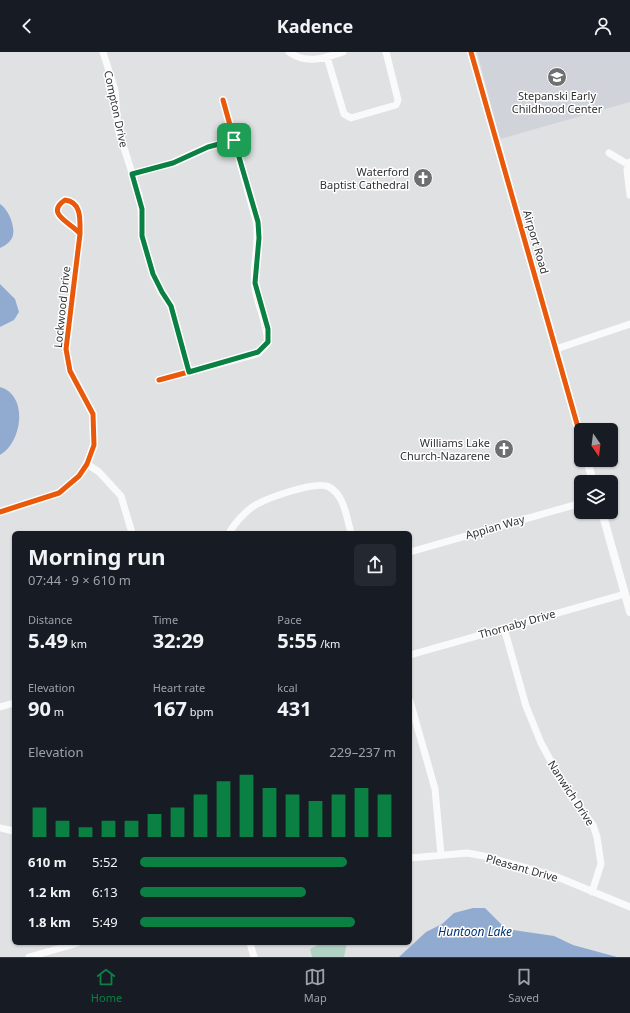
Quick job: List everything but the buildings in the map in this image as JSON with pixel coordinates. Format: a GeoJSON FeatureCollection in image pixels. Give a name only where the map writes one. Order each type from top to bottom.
{"type":"FeatureCollection","features":[{"type":"Feature","properties":{"kind":"street","name":"Compton Drive"},"geometry":{"type":"LineString","coordinates":[[103,52],[115,90],[118,129],[142,209],[142,236],[153,274],[171,306],[189,372]]}},
{"type":"Feature","properties":{"kind":"street"},"geometry":{"type":"LineString","coordinates":[[289,52],[303,59],[314,61],[343,52]]}},
{"type":"Feature","properties":{"kind":"street"},"geometry":{"type":"LineString","coordinates":[[327,57],[344,114],[351,118],[396,105],[398,100],[386,52]]}},
{"type":"Feature","properties":{"kind":"street","name":"Airport Road"},"geometry":{"type":"LineString","coordinates":[[471,52],[577,423]]}},
{"type":"Feature","properties":{"kind":"street"},"geometry":{"type":"LineString","coordinates":[[159,380],[258,352],[268,342],[268,329],[255,283],[259,238],[258,222],[223,100]]}},
{"type":"Feature","properties":{"kind":"street"},"geometry":{"type":"LineString","coordinates":[[132,174],[173,163],[208,147],[234,140]]}},
{"type":"Feature","properties":{"kind":"street"},"geometry":{"type":"LineString","coordinates":[[609,153],[629,163],[627,170],[630,195]]}},
{"type":"Feature","properties":{"kind":"street","name":"Lockwood Drive"},"geometry":{"type":"LineString","coordinates":[[0,512],[59,492],[79,476],[87,464],[94,445],[93,414],[70,371],[66,349],[80,234],[80,212],[72,201],[65,200],[60,203],[57,209],[59,216],[76,228],[80,234]]}},
{"type":"Feature","properties":{"kind":"street"},"geometry":{"type":"LineString","coordinates":[[556,349],[630,324]]}},
{"type":"Feature","properties":{"kind":"street"},"geometry":{"type":"LineString","coordinates":[[87,464],[99,472],[121,496],[131,531]]}},
{"type":"Feature","properties":{"kind":"street"},"geometry":{"type":"LineString","coordinates":[[230,531],[235,523],[252,507],[264,501],[320,484],[330,487],[339,496],[350,531]]}},
{"type":"Feature","properties":{"kind":"street","name":"Appian Way"},"geometry":{"type":"LineString","coordinates":[[412,551],[574,505]]}},
{"type":"Feature","properties":{"kind":"street"},"geometry":{"type":"LineString","coordinates":[[604,519],[630,612]]}},
{"type":"Feature","properties":{"kind":"street","name":"Thornaby Drive"},"geometry":{"type":"LineString","coordinates":[[412,654],[625,594]]}},
{"type":"Feature","properties":{"kind":"street","name":"Nanwich Drive"},"geometry":{"type":"LineString","coordinates":[[504,628],[526,706],[541,743],[565,787],[584,811],[595,831],[600,852],[600,864],[592,892]]}},
{"type":"Feature","properties":{"kind":"street"},"geometry":{"type":"LineString","coordinates":[[0,707],[12,704]]}},
{"type":"Feature","properties":{"kind":"street"},"geometry":{"type":"LineString","coordinates":[[412,708],[435,789],[441,855]]}},
{"type":"Feature","properties":{"kind":"street"},"geometry":{"type":"LineString","coordinates":[[0,828],[12,831]]}},
{"type":"Feature","properties":{"kind":"street","name":"Pleasant Drive"},"geometry":{"type":"LineString","coordinates":[[412,858],[467,853],[484,856],[555,876],[630,907]]}},
{"type":"Feature","properties":{"kind":"street"},"geometry":{"type":"LineString","coordinates":[[29,957],[71,945]]}},
{"type":"Feature","properties":{"kind":"street"},"geometry":{"type":"LineString","coordinates":[[251,945],[254,957]]}},
{"type":"Feature","properties":{"kind":"shaded area","name":"Stepanski Early Childhood Center"},"geometry":{"type":"Polygon","coordinates":[[[477,52],[630,52],[630,102],[500,139],[477,52]]]}},
{"type":"Feature","properties":{"kind":"green space"},"geometry":{"type":"Polygon","coordinates":[[[318,945],[347,945],[344,957],[312,957],[310,949],[318,945]]]}},
{"type":"Feature","properties":{"kind":"water"},"geometry":{"type":"Polygon","coordinates":[[[0,204],[8,213],[12,222],[13,231],[10,241],[0,248],[0,204]]]}},
{"type":"Feature","properties":{"kind":"water"},"geometry":{"type":"Polygon","coordinates":[[[0,284],[15,299],[19,312],[14,320],[0,327],[0,284]]]}},
{"type":"Feature","properties":{"kind":"water"},"geometry":{"type":"Polygon","coordinates":[[[0,387],[9,392],[15,399],[19,409],[19,420],[13,440],[8,449],[0,455],[0,387]]]}},
{"type":"Feature","properties":{"kind":"water","name":"Huntoon Lake"},"geometry":{"type":"Polygon","coordinates":[[[473,908],[485,908],[506,929],[554,936],[573,945],[617,957],[399,957],[426,932],[442,924],[454,913],[473,908]]]}},
{"type":"Feature","properties":{"kind":"cycle path"},"geometry":{"type":"LineString","coordinates":[[471,52],[577,423]]}},
{"type":"Feature","properties":{"kind":"cycle path"},"geometry":{"type":"LineString","coordinates":[[159,380],[258,353],[268,342],[266,327],[257,297],[255,282],[258,237],[257,222],[223,100]]}},
{"type":"Feature","properties":{"kind":"cycle path"},"geometry":{"type":"LineString","coordinates":[[0,512],[59,493],[79,476],[87,464],[94,445],[93,414],[70,371],[66,349],[80,234],[80,223],[79,212],[75,204],[71,201],[65,200],[59,205],[57,210],[58,214],[80,234]]}},
{"type":"Feature","properties":{"kind":"place","name":"Stepanski Early Childhood Center"},"geometry":{"type":"Point","coordinates":[557,77]}},
{"type":"Feature","properties":{"kind":"place","name":"Waterford Baptist Cathedral"},"geometry":{"type":"Point","coordinates":[423,178]}},
{"type":"Feature","properties":{"kind":"place","name":"Williams Lake Church-Nazarene"},"geometry":{"type":"Point","coordinates":[504,449]}},
{"type":"Feature","properties":{"kind":"route"},"geometry":{"type":"LineString","coordinates":[[234,140],[258,222],[259,238],[255,283],[268,329],[268,342],[264,348],[258,352],[189,372],[171,306],[153,274],[142,236],[142,209],[132,174],[173,163],[208,147],[234,140]]}}]}
